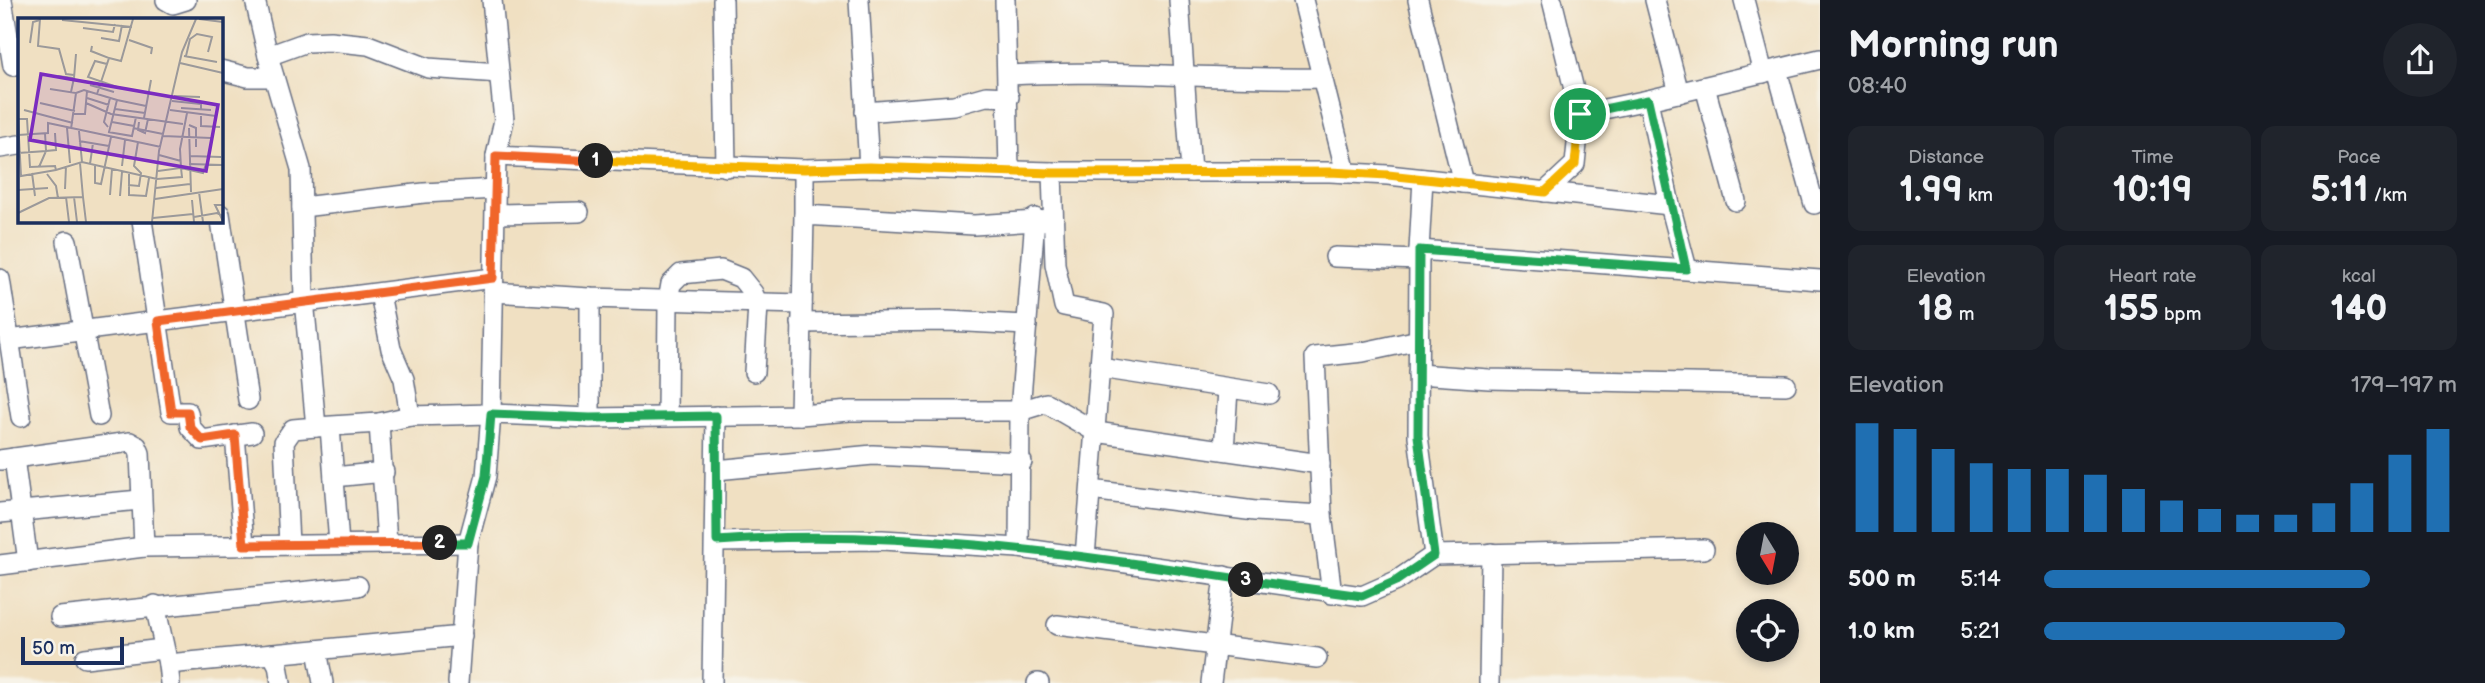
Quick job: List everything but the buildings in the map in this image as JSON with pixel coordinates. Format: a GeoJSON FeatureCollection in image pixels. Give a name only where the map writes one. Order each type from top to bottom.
{"type":"FeatureCollection","features":[{"type":"Feature","properties":{"kind":"street"},"geometry":{"type":"LineString","coordinates":[[2,0],[11,66]]}},
{"type":"Feature","properties":{"kind":"street"},"geometry":{"type":"LineString","coordinates":[[255,0],[268,56],[301,169],[304,300],[323,427],[334,477],[339,544]]}},
{"type":"Feature","properties":{"kind":"street"},"geometry":{"type":"LineString","coordinates":[[458,683],[468,543],[486,476],[491,414],[496,156],[504,120],[492,0]]}},
{"type":"Feature","properties":{"kind":"street"},"geometry":{"type":"LineString","coordinates":[[723,0],[726,167]]}},
{"type":"Feature","properties":{"kind":"street"},"geometry":{"type":"LineString","coordinates":[[859,0],[869,167]]}},
{"type":"Feature","properties":{"kind":"street"},"geometry":{"type":"LineString","coordinates":[[1005,0],[1009,75],[1009,170]]}},
{"type":"Feature","properties":{"kind":"street"},"geometry":{"type":"LineString","coordinates":[[1179,0],[1191,172]]}},
{"type":"Feature","properties":{"kind":"street"},"geometry":{"type":"LineString","coordinates":[[1303,0],[1346,173]]}},
{"type":"Feature","properties":{"kind":"street"},"geometry":{"type":"LineString","coordinates":[[1418,0],[1463,183]]}},
{"type":"Feature","properties":{"kind":"street"},"geometry":{"type":"LineString","coordinates":[[1545,192],[1575,164],[1580,114],[1552,0]]}},
{"type":"Feature","properties":{"kind":"street"},"geometry":{"type":"LineString","coordinates":[[1655,0],[1679,93]]}},
{"type":"Feature","properties":{"kind":"street"},"geometry":{"type":"LineString","coordinates":[[1744,0],[1814,204]]}},
{"type":"Feature","properties":{"kind":"street"},"geometry":{"type":"LineString","coordinates":[[268,56],[307,42],[330,41],[368,45],[428,68],[499,73]]}},
{"type":"Feature","properties":{"kind":"street"},"geometry":{"type":"LineString","coordinates":[[1580,114],[1820,59]]}},
{"type":"Feature","properties":{"kind":"street"},"geometry":{"type":"LineString","coordinates":[[222,70],[248,76],[274,77]]}},
{"type":"Feature","properties":{"kind":"street"},"geometry":{"type":"LineString","coordinates":[[1009,75],[1075,71],[1322,78]]}},
{"type":"Feature","properties":{"kind":"street"},"geometry":{"type":"LineString","coordinates":[[1705,87],[1736,201]]}},
{"type":"Feature","properties":{"kind":"street"},"geometry":{"type":"LineString","coordinates":[[865,111],[954,106],[986,96],[1009,97]]}},
{"type":"Feature","properties":{"kind":"street"},"geometry":{"type":"LineString","coordinates":[[1648,100],[1686,269]]}},
{"type":"Feature","properties":{"kind":"street"},"geometry":{"type":"LineString","coordinates":[[0,148],[18,145]]}},
{"type":"Feature","properties":{"kind":"street"},"geometry":{"type":"LineString","coordinates":[[496,156],[804,169],[869,167],[1052,173],[1346,173],[1670,205]]}},
{"type":"Feature","properties":{"kind":"street"},"geometry":{"type":"LineString","coordinates":[[800,415],[804,169]]}},
{"type":"Feature","properties":{"kind":"street"},"geometry":{"type":"LineString","coordinates":[[1018,548],[1020,411],[1027,325],[1052,173]]}},
{"type":"Feature","properties":{"kind":"street"},"geometry":{"type":"LineString","coordinates":[[1423,179],[1419,255],[1418,436],[1434,555]]}},
{"type":"Feature","properties":{"kind":"street"},"geometry":{"type":"LineString","coordinates":[[302,207],[424,192],[495,189]]}},
{"type":"Feature","properties":{"kind":"street"},"geometry":{"type":"LineString","coordinates":[[496,214],[579,212]]}},
{"type":"Feature","properties":{"kind":"street"},"geometry":{"type":"LineString","coordinates":[[804,215],[974,225],[1044,219]]}},
{"type":"Feature","properties":{"kind":"street"},"geometry":{"type":"LineString","coordinates":[[1044,219],[1064,306],[1104,314],[1085,557]]}},
{"type":"Feature","properties":{"kind":"street"},"geometry":{"type":"LineString","coordinates":[[142,222],[171,412],[188,412],[190,427],[202,440],[244,434],[244,545]]}},
{"type":"Feature","properties":{"kind":"street"},"geometry":{"type":"LineString","coordinates":[[221,222],[248,400]]}},
{"type":"Feature","properties":{"kind":"street"},"geometry":{"type":"LineString","coordinates":[[67,240],[99,416]]}},
{"type":"Feature","properties":{"kind":"street"},"geometry":{"type":"LineString","coordinates":[[1335,257],[1419,255],[1686,269],[1820,280]]}},
{"type":"Feature","properties":{"kind":"street"},"geometry":{"type":"LineString","coordinates":[[667,416],[667,301],[671,284],[681,274],[722,270],[741,278],[753,293],[758,305],[754,372]]}},
{"type":"Feature","properties":{"kind":"street"},"geometry":{"type":"LineString","coordinates":[[0,279],[21,417]]}},
{"type":"Feature","properties":{"kind":"street"},"geometry":{"type":"LineString","coordinates":[[9,340],[304,300],[493,285],[590,298],[758,305],[802,313],[1027,325]]}},
{"type":"Feature","properties":{"kind":"street"},"geometry":{"type":"LineString","coordinates":[[380,294],[391,349],[404,379],[410,416]]}},
{"type":"Feature","properties":{"kind":"street"},"geometry":{"type":"LineString","coordinates":[[590,298],[590,418]]}},
{"type":"Feature","properties":{"kind":"street"},"geometry":{"type":"LineString","coordinates":[[1332,594],[1322,515],[1315,357],[1363,352],[1419,340]]}},
{"type":"Feature","properties":{"kind":"street"},"geometry":{"type":"LineString","coordinates":[[1100,368],[1228,390],[1269,394]]}},
{"type":"Feature","properties":{"kind":"street"},"geometry":{"type":"LineString","coordinates":[[1418,374],[1489,379],[1786,385]]}},
{"type":"Feature","properties":{"kind":"street"},"geometry":{"type":"LineString","coordinates":[[1224,450],[1228,390]]}},
{"type":"Feature","properties":{"kind":"street"},"geometry":{"type":"LineString","coordinates":[[289,544],[284,442],[293,429],[379,423],[410,416],[491,414],[590,418],[800,415],[850,411],[1020,411],[1046,403],[1096,432],[1320,464]]}},
{"type":"Feature","properties":{"kind":"street"},"geometry":{"type":"LineString","coordinates":[[712,683],[717,541],[716,416]]}},
{"type":"Feature","properties":{"kind":"street"},"geometry":{"type":"LineString","coordinates":[[379,423],[387,543]]}},
{"type":"Feature","properties":{"kind":"street"},"geometry":{"type":"LineString","coordinates":[[28,562],[21,511],[7,459],[130,442],[137,446],[140,453],[144,547]]}},
{"type":"Feature","properties":{"kind":"street"},"geometry":{"type":"LineString","coordinates":[[716,470],[873,455],[1021,462]]}},
{"type":"Feature","properties":{"kind":"street"},"geometry":{"type":"LineString","coordinates":[[334,477],[384,472]]}},
{"type":"Feature","properties":{"kind":"street"},"geometry":{"type":"LineString","coordinates":[[1091,490],[1255,510],[1322,515]]}},
{"type":"Feature","properties":{"kind":"street"},"geometry":{"type":"LineString","coordinates":[[0,513],[140,500]]}},
{"type":"Feature","properties":{"kind":"street"},"geometry":{"type":"LineString","coordinates":[[717,541],[883,540],[1018,548],[1224,576],[1332,594],[1362,596],[1396,581],[1434,555],[1704,549]]}},
{"type":"Feature","properties":{"kind":"street"},"geometry":{"type":"LineString","coordinates":[[0,565],[144,547],[468,543]]}},
{"type":"Feature","properties":{"kind":"street"},"geometry":{"type":"LineString","coordinates":[[1489,683],[1491,553]]}},
{"type":"Feature","properties":{"kind":"street"},"geometry":{"type":"LineString","coordinates":[[1211,683],[1224,576]]}},
{"type":"Feature","properties":{"kind":"street"},"geometry":{"type":"LineString","coordinates":[[60,617],[358,586]]}},
{"type":"Feature","properties":{"kind":"street"},"geometry":{"type":"LineString","coordinates":[[155,606],[167,665]]}},
{"type":"Feature","properties":{"kind":"street"},"geometry":{"type":"LineString","coordinates":[[1057,625],[1317,657]]}},
{"type":"Feature","properties":{"kind":"street"},"geometry":{"type":"LineString","coordinates":[[85,658],[167,665],[462,636]]}},
{"type":"Feature","properties":{"kind":"street"},"geometry":{"type":"LineString","coordinates":[[317,650],[323,683]]}},
{"type":"Feature","properties":{"kind":"street"},"geometry":{"type":"LineString","coordinates":[[272,654],[278,665],[281,683]]}},
{"type":"Feature","properties":{"kind":"route"},"geometry":{"type":"LineString","coordinates":[[1648,100],[1686,269],[1419,250],[1418,436],[1434,555],[1396,581],[1362,596],[1332,594],[1272,583],[1018,548],[883,540],[717,541],[716,416],[590,418],[491,414],[486,476],[468,543],[244,545],[235,435],[202,440],[190,427],[188,412],[171,412],[158,321],[304,300],[380,294],[493,278],[496,156],[804,169],[869,167],[1052,173],[1330,172],[1388,175],[1545,192],[1575,164],[1580,114],[1648,100]]}}]}
